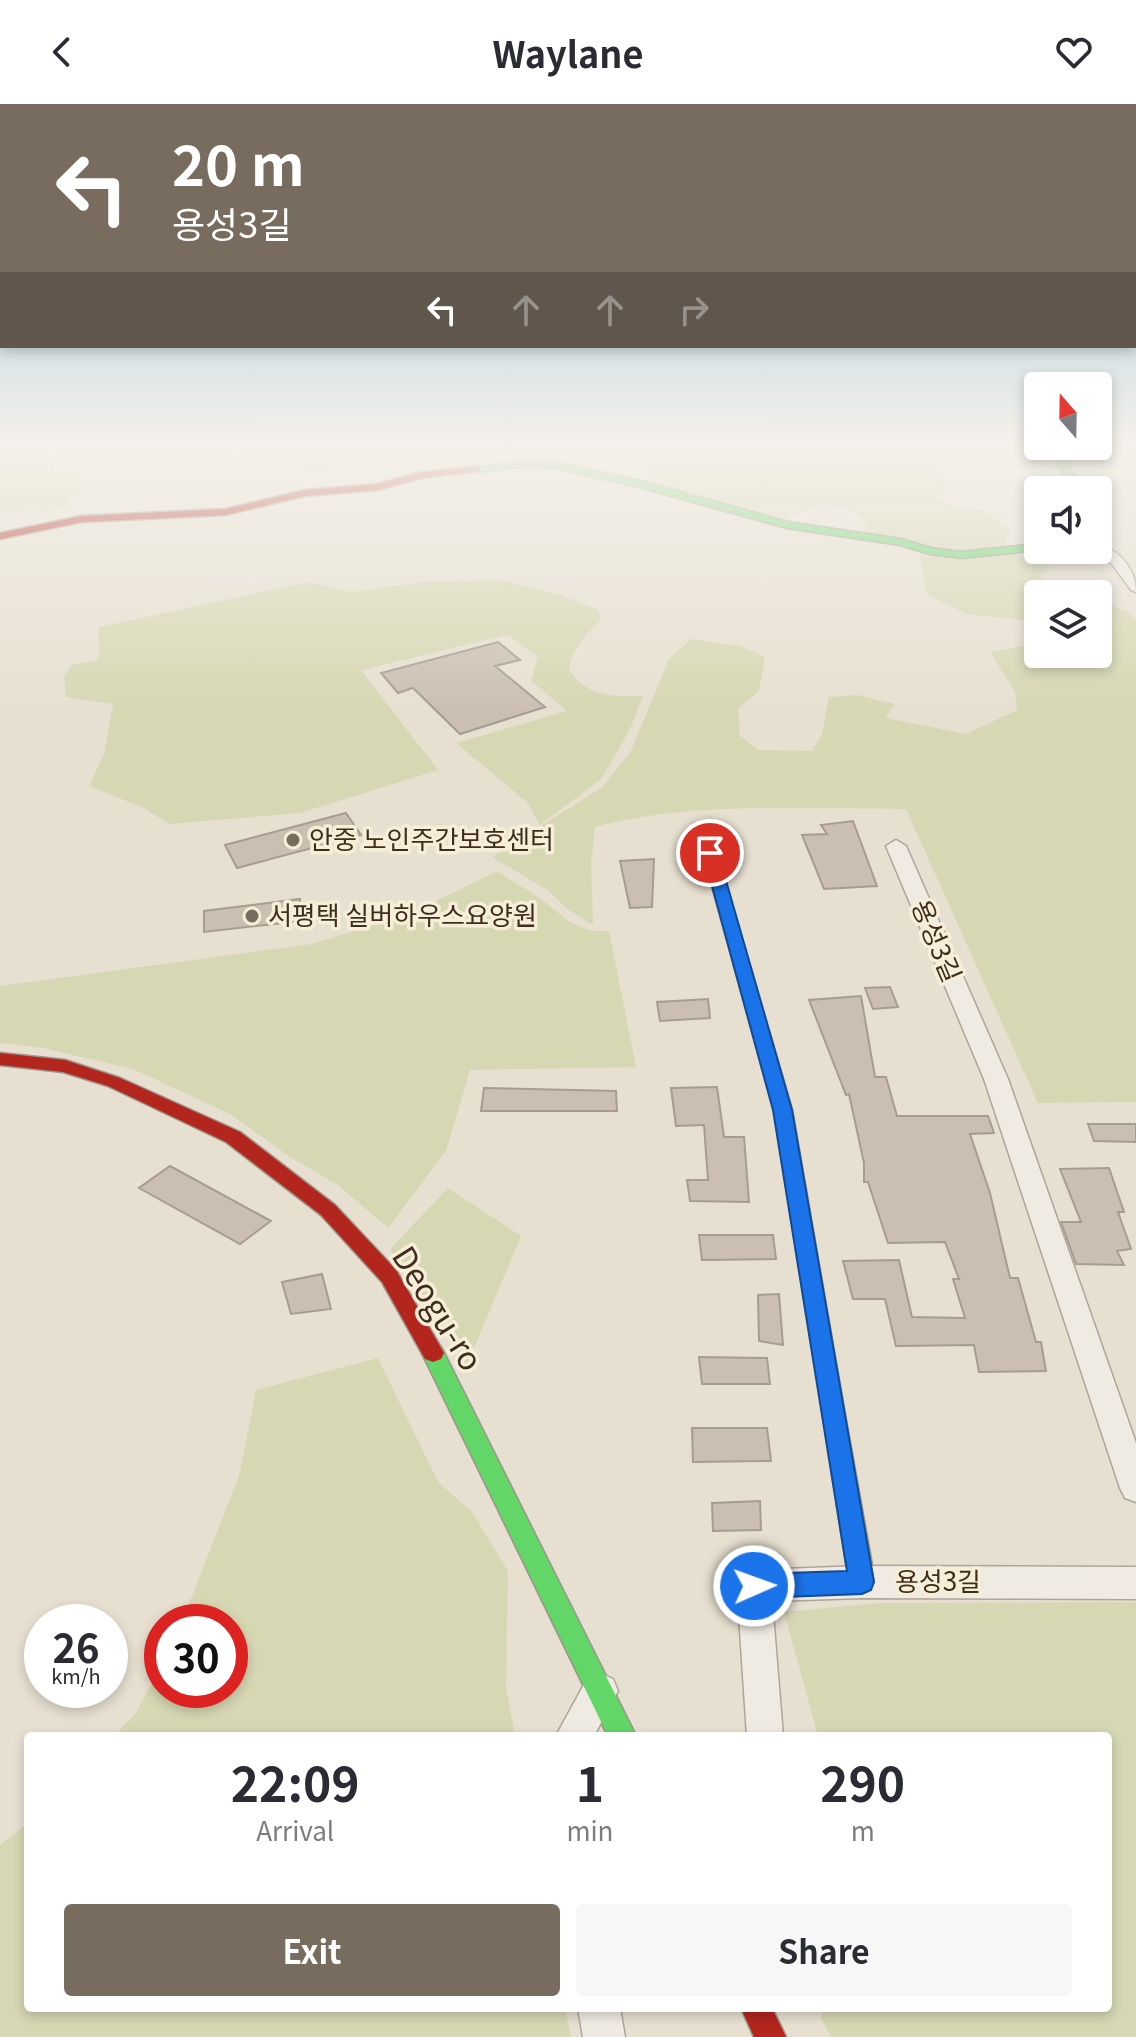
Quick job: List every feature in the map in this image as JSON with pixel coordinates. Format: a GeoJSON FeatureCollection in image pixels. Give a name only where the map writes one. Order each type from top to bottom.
{"type":"FeatureCollection","features":[{"type":"Feature","properties":{"kind":"street"},"geometry":{"type":"LineString","coordinates":[[835,532],[961,555],[1024,548]]}},
{"type":"Feature","properties":{"kind":"street"},"geometry":{"type":"LineString","coordinates":[[1112,558],[1136,587]]}},
{"type":"Feature","properties":{"kind":"street","name":"용성3길"},"geometry":{"type":"LineString","coordinates":[[896,846],[996,1079],[1136,1488]]}},
{"type":"Feature","properties":{"kind":"street","name":"용성3길"},"geometry":{"type":"LineString","coordinates":[[710,853],[783,1110],[862,1582],[1136,1583]]}},
{"type":"Feature","properties":{"kind":"street","name":"Deogu-ro"},"geometry":{"type":"LineString","coordinates":[[0,1059],[65,1066],[114,1082],[233,1137],[328,1210],[389,1276],[427,1341],[620,1732]]}},
{"type":"Feature","properties":{"kind":"street"},"geometry":{"type":"LineString","coordinates":[[765,1732],[754,1586],[862,1582]]}},
{"type":"Feature","properties":{"kind":"street"},"geometry":{"type":"LineString","coordinates":[[576,1732],[600,1691]]}},
{"type":"Feature","properties":{"kind":"street"},"geometry":{"type":"LineString","coordinates":[[600,2012],[604,2037]]}},
{"type":"Feature","properties":{"kind":"street"},"geometry":{"type":"LineString","coordinates":[[758,2012],[770,2037]]}},
{"type":"Feature","properties":{"kind":"green space"},"geometry":{"type":"Polygon","coordinates":[[[869,532],[1009,532],[1005,541],[1024,556],[1024,564],[1051,566],[1040,577],[1044,580],[1024,580],[1024,620],[966,614],[927,595],[918,543],[870,535],[869,532]]]}},
{"type":"Feature","properties":{"kind":"green space"},"geometry":{"type":"Polygon","coordinates":[[[500,580],[561,595],[598,610],[601,620],[580,642],[569,669],[592,690],[611,695],[643,696],[629,731],[601,779],[540,825],[527,802],[456,743],[567,711],[531,681],[538,657],[508,635],[361,670],[438,770],[300,813],[169,824],[144,808],[89,786],[104,754],[113,704],[66,697],[64,677],[71,665],[99,660],[99,627],[308,582],[352,592],[422,582],[500,580]]]}},
{"type":"Feature","properties":{"kind":"green space"},"geometry":{"type":"Polygon","coordinates":[[[1112,605],[1136,619],[1136,1102],[1038,1103],[906,809],[708,810],[669,813],[595,827],[591,865],[593,925],[567,909],[549,891],[492,857],[601,788],[630,753],[669,659],[691,639],[740,646],[765,657],[759,691],[738,709],[740,736],[759,750],[812,751],[822,734],[829,697],[857,695],[895,704],[885,718],[966,734],[1017,710],[1015,692],[990,652],[1024,646],[1024,668],[1112,668],[1112,605]]]}},
{"type":"Feature","properties":{"kind":"green space"},"geometry":{"type":"Polygon","coordinates":[[[497,871],[574,924],[590,930],[609,931],[636,1067],[470,1070],[446,1151],[388,1228],[338,1185],[290,1157],[230,1114],[133,1069],[43,1048],[0,1043],[0,986],[312,944],[410,914],[497,871]]]}},
{"type":"Feature","properties":{"kind":"green space"},"geometry":{"type":"Polygon","coordinates":[[[448,1188],[521,1236],[467,1365],[390,1249],[448,1188]]]}},
{"type":"Feature","properties":{"kind":"green space"},"geometry":{"type":"Polygon","coordinates":[[[378,1358],[438,1482],[472,1512],[508,1571],[506,1687],[514,1732],[118,1732],[136,1713],[144,1698],[144,1708],[248,1708],[248,1604],[189,1604],[240,1473],[256,1390],[378,1358]]]}},
{"type":"Feature","properties":{"kind":"green space"},"geometry":{"type":"Polygon","coordinates":[[[1136,1602],[1136,2037],[831,2037],[821,2018],[822,2012],[1112,2012],[1112,1732],[817,1732],[784,1612],[880,1603],[1136,1602]]]}},
{"type":"Feature","properties":{"kind":"green space"},"geometry":{"type":"Polygon","coordinates":[[[24,1826],[24,2012],[566,2012],[571,2037],[0,2037],[0,1845],[24,1826]]]}},
{"type":"Feature","properties":{"kind":"building"},"geometry":{"type":"Polygon","coordinates":[[[498,642],[520,660],[495,666],[545,707],[460,734],[413,688],[398,693],[381,673],[498,642]]]}},
{"type":"Feature","properties":{"kind":"building","name":"안중 노인주간보호센터"},"geometry":{"type":"Polygon","coordinates":[[[346,813],[361,835],[237,868],[225,845],[346,813]]]}},
{"type":"Feature","properties":{"kind":"building"},"geometry":{"type":"Polygon","coordinates":[[[853,821],[877,886],[824,889],[802,835],[827,834],[821,825],[853,821]]]}},
{"type":"Feature","properties":{"kind":"building"},"geometry":{"type":"Polygon","coordinates":[[[654,859],[652,907],[630,908],[620,861],[654,859]]]}},
{"type":"Feature","properties":{"kind":"building","name":"서평택 실버하우스요양원"},"geometry":{"type":"Polygon","coordinates":[[[300,899],[301,921],[204,932],[204,911],[300,899]]]}},
{"type":"Feature","properties":{"kind":"building"},"geometry":{"type":"Polygon","coordinates":[[[890,987],[898,1007],[873,1009],[865,988],[890,987]]]}},
{"type":"Feature","properties":{"kind":"building"},"geometry":{"type":"Polygon","coordinates":[[[861,996],[875,1077],[886,1077],[897,1116],[988,1116],[994,1133],[970,1134],[990,1193],[1010,1278],[1018,1278],[1036,1342],[1041,1342],[1046,1371],[979,1372],[974,1345],[896,1346],[885,1299],[853,1299],[843,1261],[899,1260],[912,1317],[965,1318],[953,1279],[959,1279],[945,1242],[888,1243],[868,1182],[864,1182],[864,1163],[849,1094],[846,1095],[809,1000],[861,996]]]}},
{"type":"Feature","properties":{"kind":"building"},"geometry":{"type":"Polygon","coordinates":[[[708,999],[710,1018],[660,1021],[657,1002],[708,999]]]}},
{"type":"Feature","properties":{"kind":"building"},"geometry":{"type":"Polygon","coordinates":[[[717,1087],[724,1137],[744,1137],[749,1202],[690,1201],[687,1180],[708,1180],[704,1125],[676,1126],[671,1088],[717,1087]]]}},
{"type":"Feature","properties":{"kind":"building"},"geometry":{"type":"Polygon","coordinates":[[[484,1088],[616,1091],[617,1111],[481,1111],[484,1088]]]}},
{"type":"Feature","properties":{"kind":"building"},"geometry":{"type":"Polygon","coordinates":[[[1088,1124],[1136,1124],[1136,1142],[1094,1141],[1088,1124]]]}},
{"type":"Feature","properties":{"kind":"building"},"geometry":{"type":"Polygon","coordinates":[[[170,1166],[271,1221],[240,1244],[139,1188],[170,1166]]]}},
{"type":"Feature","properties":{"kind":"building"},"geometry":{"type":"Polygon","coordinates":[[[1109,1168],[1124,1212],[1118,1212],[1131,1249],[1117,1251],[1124,1265],[1076,1264],[1061,1222],[1081,1222],[1060,1169],[1109,1168]]]}},
{"type":"Feature","properties":{"kind":"building"},"geometry":{"type":"Polygon","coordinates":[[[699,1235],[773,1235],[776,1259],[702,1260],[699,1235]]]}},
{"type":"Feature","properties":{"kind":"building"},"geometry":{"type":"Polygon","coordinates":[[[322,1274],[331,1309],[291,1314],[282,1282],[322,1274]]]}},
{"type":"Feature","properties":{"kind":"building"},"geometry":{"type":"Polygon","coordinates":[[[779,1294],[783,1345],[759,1341],[758,1295],[779,1294]]]}},
{"type":"Feature","properties":{"kind":"building"},"geometry":{"type":"Polygon","coordinates":[[[699,1357],[767,1358],[770,1384],[702,1384],[699,1357]]]}},
{"type":"Feature","properties":{"kind":"building"},"geometry":{"type":"Polygon","coordinates":[[[692,1428],[767,1428],[771,1461],[693,1462],[692,1428]]]}},
{"type":"Feature","properties":{"kind":"building"},"geometry":{"type":"Polygon","coordinates":[[[760,1501],[761,1530],[713,1531],[712,1503],[760,1501]]]}},
{"type":"Feature","properties":{"kind":"traffic: fast"},"geometry":{"type":"LineString","coordinates":[[835,532],[961,555],[1024,548]]}},
{"type":"Feature","properties":{"kind":"traffic: fast"},"geometry":{"type":"LineString","coordinates":[[710,853],[783,1110],[834,1415]]}},
{"type":"Feature","properties":{"kind":"traffic: fast"},"geometry":{"type":"LineString","coordinates":[[433,1353],[620,1732]]}},
{"type":"Feature","properties":{"kind":"traffic: slow"},"geometry":{"type":"LineString","coordinates":[[834,1415],[862,1582]]}},
{"type":"Feature","properties":{"kind":"traffic: jam"},"geometry":{"type":"LineString","coordinates":[[0,536],[18,532]]}},
{"type":"Feature","properties":{"kind":"traffic: jam"},"geometry":{"type":"LineString","coordinates":[[0,1059],[65,1066],[114,1082],[233,1137],[328,1210],[389,1276],[433,1353]]}},
{"type":"Feature","properties":{"kind":"traffic: jam"},"geometry":{"type":"LineString","coordinates":[[758,2012],[770,2037]]}},
{"type":"Feature","properties":{"kind":"place","name":"안중 노인주간보호센터"},"geometry":{"type":"Point","coordinates":[293,840]}},
{"type":"Feature","properties":{"kind":"place","name":"서평택 실버하우스요양원"},"geometry":{"type":"Point","coordinates":[252,916]}},
{"type":"Feature","properties":{"kind":"route"},"geometry":{"type":"LineString","coordinates":[[710,853],[783,1110],[862,1582],[754,1586]]}}]}
